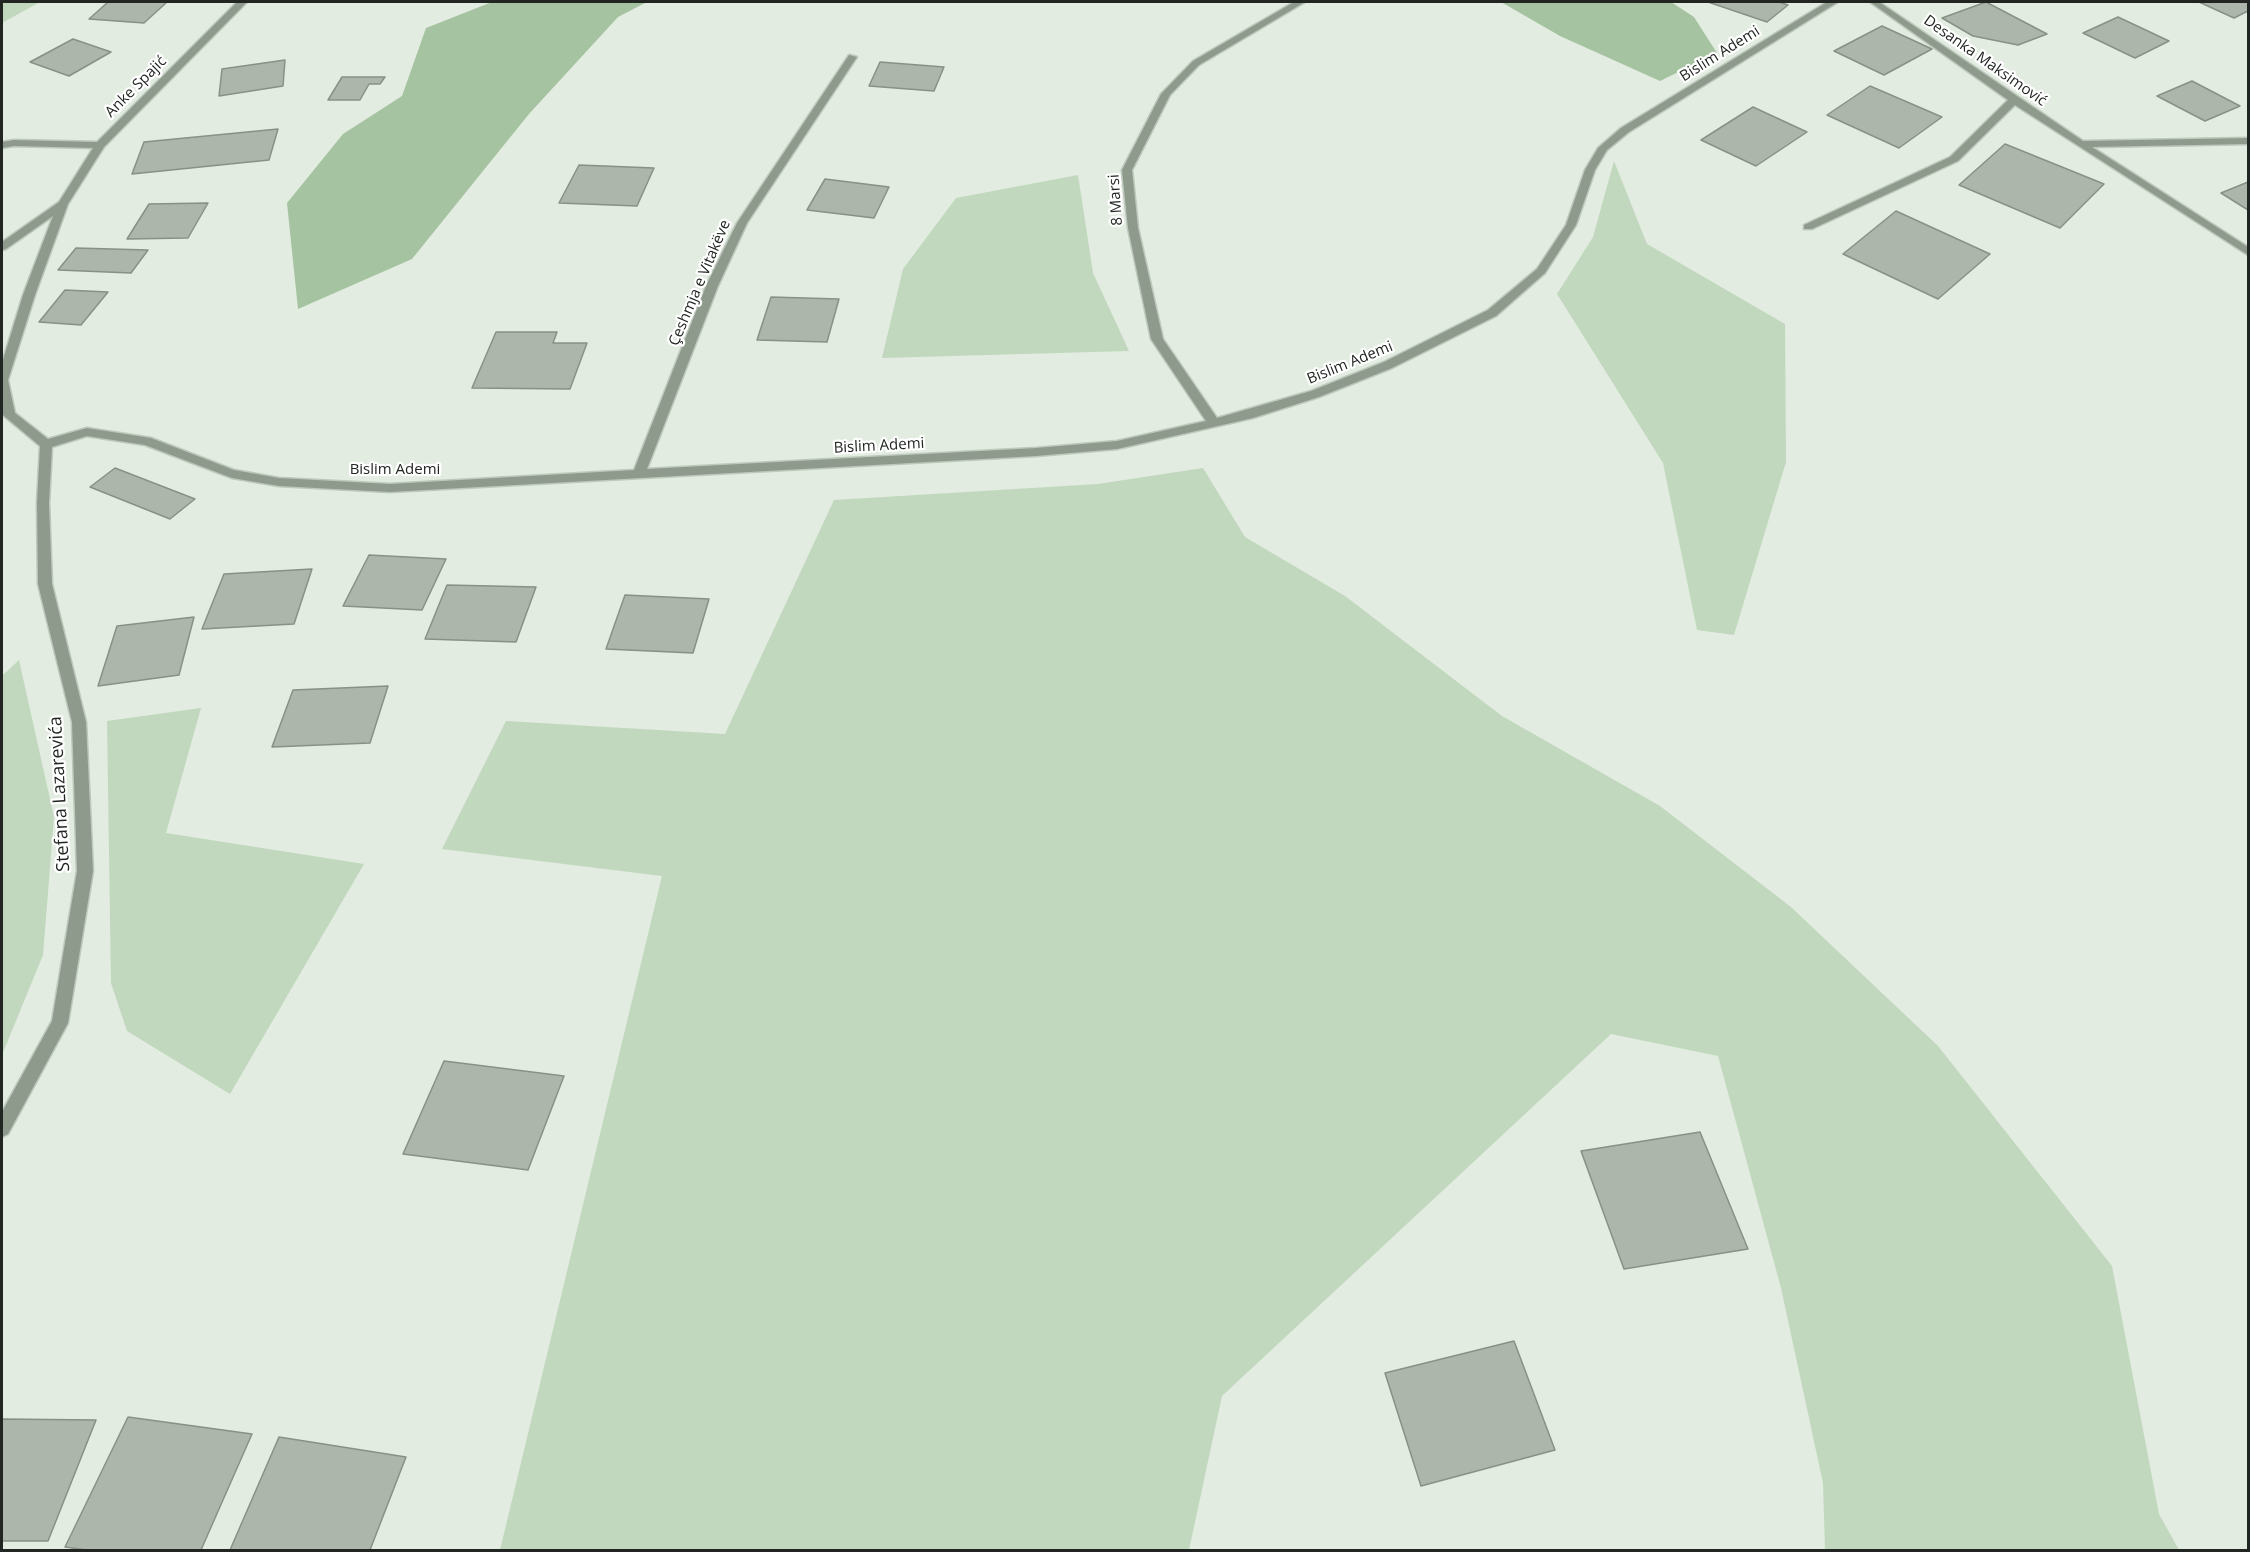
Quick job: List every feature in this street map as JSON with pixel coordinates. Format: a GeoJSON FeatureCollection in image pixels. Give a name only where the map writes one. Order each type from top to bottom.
{"type":"FeatureCollection","features":[{"type":"Feature","properties":{"kind":"street","name":"Anke Spajić"},"geometry":{"type":"LineString","coordinates":[[63,204],[100,145],[242,2]]}},
{"type":"Feature","properties":{"kind":"street","name":"8 Marsi"},"geometry":{"type":"LineString","coordinates":[[1213,422],[1157,339],[1133,228],[1127,170],[1166,94],[1196,63],[1300,2]]}},
{"type":"Feature","properties":{"kind":"street","name":"Desanka Maksimović"},"geometry":{"type":"LineString","coordinates":[[1874,2],[2014,100],[2248,252]]}},
{"type":"Feature","properties":{"kind":"street","name":"Bislim Ademi"},"geometry":{"type":"LineString","coordinates":[[46,444],[87,432],[147,441],[232,474],[279,482],[390,488],[1036,452],[1117,445],[1249,415],[1325,390],[1407,356],[1492,313],[1541,271],[1571,225],[1590,170],[1603,147],[1624,130],[1826,3]]}},
{"type":"Feature","properties":{"kind":"street","name":"Çeshmja e Vitakëve"},"geometry":{"type":"LineString","coordinates":[[639,474],[712,286],[742,223],[852,57]]}},
{"type":"Feature","properties":{"kind":"street"},"geometry":{"type":"LineString","coordinates":[[1809,227],[1954,159],[2014,100]]}},
{"type":"Feature","properties":{"kind":"street"},"geometry":{"type":"LineString","coordinates":[[2081,144],[2248,141]]}},
{"type":"Feature","properties":{"kind":"street"},"geometry":{"type":"LineString","coordinates":[[2,145],[14,143],[100,145]]}},
{"type":"Feature","properties":{"kind":"street"},"geometry":{"type":"LineString","coordinates":[[2,247],[63,204]]}},
{"type":"Feature","properties":{"kind":"street"},"geometry":{"type":"LineString","coordinates":[[46,444],[9,415],[2,380],[29,295],[63,204]]}},
{"type":"Feature","properties":{"kind":"street","name":"Stefana Lazarevića"},"geometry":{"type":"LineString","coordinates":[[2,1128],[60,1023],[85,871],[79,722],[45,584],[43,503],[46,444]]}},
{"type":"Feature","properties":{"kind":"green space"},"geometry":{"type":"Polygon","coordinates":[[[2,2],[40,2],[2,23],[2,2]]]}},
{"type":"Feature","properties":{"kind":"green space"},"geometry":{"type":"Polygon","coordinates":[[[492,2],[647,2],[618,17],[529,114],[412,259],[298,309],[287,203],[343,134],[402,96],[426,28],[492,2]]]}},
{"type":"Feature","properties":{"kind":"green space"},"geometry":{"type":"Polygon","coordinates":[[[1501,2],[1671,2],[1694,17],[1717,53],[1660,81],[1560,36],[1501,2]]]}},
{"type":"Feature","properties":{"kind":"green space"},"geometry":{"type":"Polygon","coordinates":[[[1614,161],[1647,244],[1785,324],[1786,462],[1734,635],[1697,630],[1663,463],[1557,294],[1593,237],[1614,161]]]}},
{"type":"Feature","properties":{"kind":"green space"},"geometry":{"type":"Polygon","coordinates":[[[1078,175],[1093,273],[1129,351],[882,358],[903,269],[956,198],[1078,175]]]}},
{"type":"Feature","properties":{"kind":"green space"},"geometry":{"type":"Polygon","coordinates":[[[1203,468],[1245,537],[1345,596],[1502,716],[1660,806],[1791,907],[1938,1046],[2112,1266],[2159,1514],[2179,1550],[1825,1550],[1823,1483],[1781,1288],[1718,1056],[1611,1034],[1222,1396],[1189,1550],[500,1550],[662,876],[442,849],[506,721],[725,734],[834,500],[1098,484],[1203,468]]]}},
{"type":"Feature","properties":{"kind":"green space"},"geometry":{"type":"Polygon","coordinates":[[[19,660],[54,817],[43,955],[2,1055],[2,676],[19,660]]]}},
{"type":"Feature","properties":{"kind":"green space"},"geometry":{"type":"Polygon","coordinates":[[[201,708],[166,833],[364,864],[230,1094],[127,1031],[111,983],[107,721],[201,708]]]}},
{"type":"Feature","properties":{"kind":"building"},"geometry":{"type":"Polygon","coordinates":[[[108,2],[167,2],[144,23],[89,19],[108,2]]]}},
{"type":"Feature","properties":{"kind":"building"},"geometry":{"type":"Polygon","coordinates":[[[1708,2],[1779,2],[1788,5],[1767,22],[1708,2]]]}},
{"type":"Feature","properties":{"kind":"building"},"geometry":{"type":"Polygon","coordinates":[[[1986,2],[2047,34],[2018,45],[1973,36],[1942,18],[1986,2]]]}},
{"type":"Feature","properties":{"kind":"building"},"geometry":{"type":"Polygon","coordinates":[[[2199,2],[2248,2],[2248,11],[2234,18],[2199,2]]]}},
{"type":"Feature","properties":{"kind":"building"},"geometry":{"type":"Polygon","coordinates":[[[2118,17],[2169,41],[2135,58],[2083,33],[2118,17]]]}},
{"type":"Feature","properties":{"kind":"building"},"geometry":{"type":"Polygon","coordinates":[[[1882,26],[1932,49],[1884,75],[1834,51],[1882,26]]]}},
{"type":"Feature","properties":{"kind":"building"},"geometry":{"type":"Polygon","coordinates":[[[73,39],[111,52],[69,76],[30,62],[73,39]]]}},
{"type":"Feature","properties":{"kind":"building"},"geometry":{"type":"Polygon","coordinates":[[[285,60],[283,86],[219,96],[222,69],[285,60]]]}},
{"type":"Feature","properties":{"kind":"building"},"geometry":{"type":"Polygon","coordinates":[[[880,62],[944,67],[934,91],[869,86],[880,62]]]}},
{"type":"Feature","properties":{"kind":"building"},"geometry":{"type":"Polygon","coordinates":[[[342,77],[385,77],[380,84],[369,84],[360,100],[328,100],[342,77]]]}},
{"type":"Feature","properties":{"kind":"building"},"geometry":{"type":"Polygon","coordinates":[[[2192,81],[2240,106],[2205,121],[2157,96],[2192,81]]]}},
{"type":"Feature","properties":{"kind":"building"},"geometry":{"type":"Polygon","coordinates":[[[1870,86],[1942,117],[1899,148],[1827,115],[1870,86]]]}},
{"type":"Feature","properties":{"kind":"building"},"geometry":{"type":"Polygon","coordinates":[[[1753,107],[1807,132],[1756,166],[1701,140],[1753,107]]]}},
{"type":"Feature","properties":{"kind":"building"},"geometry":{"type":"Polygon","coordinates":[[[278,129],[269,160],[132,174],[144,142],[278,129]]]}},
{"type":"Feature","properties":{"kind":"building"},"geometry":{"type":"Polygon","coordinates":[[[2005,144],[2104,184],[2060,228],[1959,185],[2005,144]]]}},
{"type":"Feature","properties":{"kind":"building"},"geometry":{"type":"Polygon","coordinates":[[[579,165],[654,168],[637,206],[559,203],[579,165]]]}},
{"type":"Feature","properties":{"kind":"building"},"geometry":{"type":"Polygon","coordinates":[[[825,179],[889,187],[874,218],[807,210],[825,179]]]}},
{"type":"Feature","properties":{"kind":"building"},"geometry":{"type":"Polygon","coordinates":[[[2248,182],[2248,210],[2221,193],[2248,182]]]}},
{"type":"Feature","properties":{"kind":"building"},"geometry":{"type":"Polygon","coordinates":[[[208,203],[188,238],[127,239],[149,204],[208,203]]]}},
{"type":"Feature","properties":{"kind":"building"},"geometry":{"type":"Polygon","coordinates":[[[1896,211],[1990,254],[1938,299],[1843,254],[1896,211]]]}},
{"type":"Feature","properties":{"kind":"building"},"geometry":{"type":"Polygon","coordinates":[[[76,248],[148,250],[131,273],[58,270],[76,248]]]}},
{"type":"Feature","properties":{"kind":"building"},"geometry":{"type":"Polygon","coordinates":[[[65,290],[108,292],[81,325],[39,322],[65,290]]]}},
{"type":"Feature","properties":{"kind":"building"},"geometry":{"type":"Polygon","coordinates":[[[771,297],[839,299],[827,342],[757,340],[771,297]]]}},
{"type":"Feature","properties":{"kind":"building"},"geometry":{"type":"Polygon","coordinates":[[[496,332],[557,332],[553,343],[587,343],[570,389],[472,388],[496,332]]]}},
{"type":"Feature","properties":{"kind":"building"},"geometry":{"type":"Polygon","coordinates":[[[115,468],[195,499],[170,519],[90,487],[115,468]]]}},
{"type":"Feature","properties":{"kind":"building"},"geometry":{"type":"Polygon","coordinates":[[[369,555],[446,559],[422,610],[343,606],[369,555]]]}},
{"type":"Feature","properties":{"kind":"building"},"geometry":{"type":"Polygon","coordinates":[[[312,569],[294,624],[202,629],[224,574],[312,569]]]}},
{"type":"Feature","properties":{"kind":"building"},"geometry":{"type":"Polygon","coordinates":[[[447,585],[536,587],[516,642],[425,639],[447,585]]]}},
{"type":"Feature","properties":{"kind":"building"},"geometry":{"type":"Polygon","coordinates":[[[625,595],[709,599],[693,653],[606,649],[625,595]]]}},
{"type":"Feature","properties":{"kind":"building"},"geometry":{"type":"Polygon","coordinates":[[[194,617],[179,675],[98,686],[117,626],[194,617]]]}},
{"type":"Feature","properties":{"kind":"building"},"geometry":{"type":"Polygon","coordinates":[[[388,686],[370,743],[272,747],[293,690],[388,686]]]}},
{"type":"Feature","properties":{"kind":"building"},"geometry":{"type":"Polygon","coordinates":[[[444,1061],[564,1076],[528,1170],[403,1154],[444,1061]]]}},
{"type":"Feature","properties":{"kind":"building"},"geometry":{"type":"Polygon","coordinates":[[[1700,1132],[1748,1249],[1624,1269],[1581,1151],[1700,1132]]]}},
{"type":"Feature","properties":{"kind":"building"},"geometry":{"type":"Polygon","coordinates":[[[1514,1341],[1555,1450],[1421,1486],[1385,1373],[1514,1341]]]}},
{"type":"Feature","properties":{"kind":"building"},"geometry":{"type":"Polygon","coordinates":[[[128,1417],[252,1434],[201,1550],[86,1550],[65,1547],[128,1417]]]}},
{"type":"Feature","properties":{"kind":"building"},"geometry":{"type":"Polygon","coordinates":[[[2,1419],[96,1420],[48,1541],[2,1541],[2,1419]]]}},
{"type":"Feature","properties":{"kind":"building"},"geometry":{"type":"Polygon","coordinates":[[[279,1437],[406,1457],[370,1550],[230,1550],[279,1437]]]}}]}
